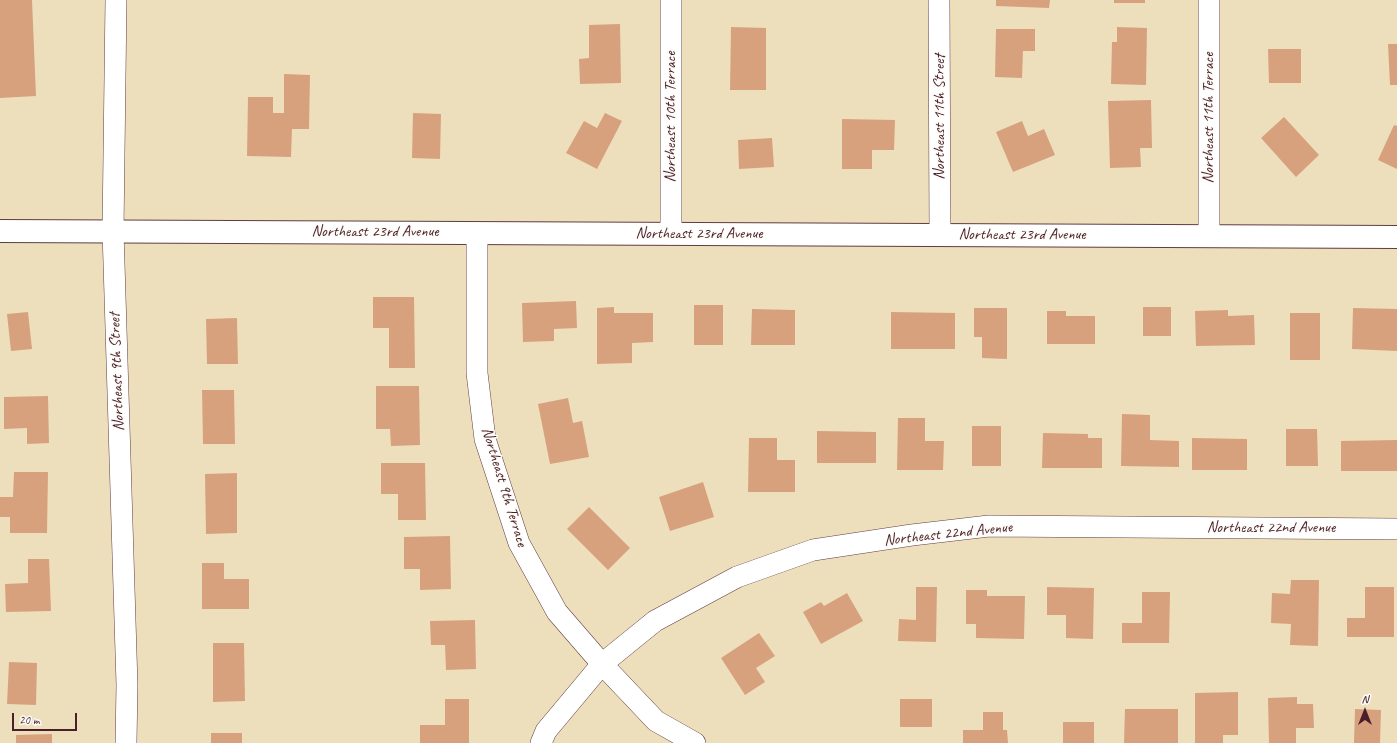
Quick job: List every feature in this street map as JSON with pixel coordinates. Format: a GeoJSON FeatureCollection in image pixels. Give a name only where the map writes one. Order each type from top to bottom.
{"type":"FeatureCollection","features":[{"type":"Feature","properties":{"kind":"main road","name":"Northeast 23rd Avenue"},"geometry":{"type":"LineString","coordinates":[[0,231],[1397,237]]}},
{"type":"Feature","properties":{"kind":"street","name":"Northeast 9th Street"},"geometry":{"type":"LineString","coordinates":[[116,0],[113,231],[127,685],[126,743]]}},
{"type":"Feature","properties":{"kind":"street","name":"Northeast 10th Terrace"},"geometry":{"type":"LineString","coordinates":[[671,0],[671,234]]}},
{"type":"Feature","properties":{"kind":"street","name":"Northeast 11th Street"},"geometry":{"type":"LineString","coordinates":[[939,0],[940,234]]}},
{"type":"Feature","properties":{"kind":"street","name":"Northeast 11th Terrace"},"geometry":{"type":"LineString","coordinates":[[1209,0],[1209,236]]}},
{"type":"Feature","properties":{"kind":"street","name":"Northeast 9th Terrace"},"geometry":{"type":"LineString","coordinates":[[477,233],[477,373],[485,439],[519,543],[557,612],[602,664],[656,721],[695,743]]}},
{"type":"Feature","properties":{"kind":"street","name":"Northeast 22nd Avenue"},"geometry":{"type":"LineString","coordinates":[[602,664],[662,617],[737,577],[813,550],[912,535],[989,526],[1397,529]]}},
{"type":"Feature","properties":{"kind":"street"},"geometry":{"type":"LineString","coordinates":[[541,743],[546,731],[602,664]]}},
{"type":"Feature","properties":{"kind":"building"},"geometry":{"type":"Polygon","coordinates":[[[0,0],[32,0],[36,96],[0,98],[0,0]]]}},
{"type":"Feature","properties":{"kind":"building"},"geometry":{"type":"Polygon","coordinates":[[[996,0],[1050,0],[1049,8],[996,6],[996,0]]]}},
{"type":"Feature","properties":{"kind":"building"},"geometry":{"type":"Polygon","coordinates":[[[1114,0],[1145,0],[1145,3],[1114,3],[1114,0]]]}},
{"type":"Feature","properties":{"kind":"building"},"geometry":{"type":"Polygon","coordinates":[[[620,24],[621,83],[580,84],[579,59],[589,58],[589,25],[620,24]]]}},
{"type":"Feature","properties":{"kind":"building"},"geometry":{"type":"Polygon","coordinates":[[[731,27],[766,28],[766,90],[730,90],[731,27]]]}},
{"type":"Feature","properties":{"kind":"building"},"geometry":{"type":"Polygon","coordinates":[[[1117,27],[1147,28],[1146,85],[1111,84],[1112,42],[1117,42],[1117,27]]]}},
{"type":"Feature","properties":{"kind":"building"},"geometry":{"type":"Polygon","coordinates":[[[996,29],[1035,29],[1035,51],[1023,51],[1022,78],[995,77],[996,29]]]}},
{"type":"Feature","properties":{"kind":"building"},"geometry":{"type":"Polygon","coordinates":[[[1388,44],[1397,44],[1397,85],[1390,85],[1388,44]]]}},
{"type":"Feature","properties":{"kind":"building"},"geometry":{"type":"Polygon","coordinates":[[[1268,49],[1301,49],[1301,83],[1269,83],[1268,49]]]}},
{"type":"Feature","properties":{"kind":"building"},"geometry":{"type":"Polygon","coordinates":[[[284,74],[310,75],[309,129],[292,129],[291,157],[247,156],[248,97],[273,97],[273,113],[284,113],[284,74]]]}},
{"type":"Feature","properties":{"kind":"building"},"geometry":{"type":"Polygon","coordinates":[[[1151,100],[1152,148],[1140,148],[1141,167],[1110,168],[1108,101],[1151,100]]]}},
{"type":"Feature","properties":{"kind":"building"},"geometry":{"type":"Polygon","coordinates":[[[413,113],[441,114],[440,159],[412,158],[413,113]]]}},
{"type":"Feature","properties":{"kind":"building"},"geometry":{"type":"Polygon","coordinates":[[[605,113],[622,121],[597,169],[566,153],[584,121],[597,128],[605,113]]]}},
{"type":"Feature","properties":{"kind":"building"},"geometry":{"type":"Polygon","coordinates":[[[1284,117],[1319,155],[1296,177],[1261,138],[1284,117]]]}},
{"type":"Feature","properties":{"kind":"building"},"geometry":{"type":"Polygon","coordinates":[[[842,119],[895,120],[894,150],[872,150],[872,169],[842,169],[842,119]]]}},
{"type":"Feature","properties":{"kind":"building"},"geometry":{"type":"Polygon","coordinates":[[[1022,121],[1028,136],[1044,129],[1055,155],[1013,172],[996,132],[1022,121]]]}},
{"type":"Feature","properties":{"kind":"building"},"geometry":{"type":"Polygon","coordinates":[[[1394,125],[1397,126],[1397,169],[1378,160],[1394,125]]]}},
{"type":"Feature","properties":{"kind":"building"},"geometry":{"type":"Polygon","coordinates":[[[772,138],[774,167],[739,169],[738,140],[772,138]]]}},
{"type":"Feature","properties":{"kind":"building"},"geometry":{"type":"Polygon","coordinates":[[[373,297],[414,297],[415,368],[389,368],[389,328],[373,328],[373,297]]]}},
{"type":"Feature","properties":{"kind":"building"},"geometry":{"type":"Polygon","coordinates":[[[576,301],[577,328],[554,329],[554,341],[523,342],[522,303],[576,301]]]}},
{"type":"Feature","properties":{"kind":"building"},"geometry":{"type":"Polygon","coordinates":[[[694,305],[723,305],[723,345],[694,345],[694,305]]]}},
{"type":"Feature","properties":{"kind":"building"},"geometry":{"type":"Polygon","coordinates":[[[614,307],[614,313],[653,313],[653,342],[632,343],[632,363],[597,364],[597,308],[614,307]]]}},
{"type":"Feature","properties":{"kind":"building"},"geometry":{"type":"Polygon","coordinates":[[[1143,307],[1171,307],[1171,336],[1143,336],[1143,307]]]}},
{"type":"Feature","properties":{"kind":"building"},"geometry":{"type":"Polygon","coordinates":[[[974,308],[1007,308],[1007,359],[982,358],[982,337],[974,337],[974,308]]]}},
{"type":"Feature","properties":{"kind":"building"},"geometry":{"type":"Polygon","coordinates":[[[1353,308],[1397,309],[1397,351],[1352,349],[1353,308]]]}},
{"type":"Feature","properties":{"kind":"building"},"geometry":{"type":"Polygon","coordinates":[[[752,309],[795,310],[795,345],[751,345],[752,309]]]}},
{"type":"Feature","properties":{"kind":"building"},"geometry":{"type":"Polygon","coordinates":[[[1228,310],[1228,316],[1254,315],[1255,345],[1196,346],[1195,311],[1228,310]]]}},
{"type":"Feature","properties":{"kind":"building"},"geometry":{"type":"Polygon","coordinates":[[[1047,311],[1066,311],[1066,316],[1095,316],[1095,344],[1047,344],[1047,311]]]}},
{"type":"Feature","properties":{"kind":"building"},"geometry":{"type":"Polygon","coordinates":[[[28,312],[32,349],[11,351],[7,314],[28,312]]]}},
{"type":"Feature","properties":{"kind":"building"},"geometry":{"type":"Polygon","coordinates":[[[891,312],[955,313],[955,349],[891,349],[891,312]]]}},
{"type":"Feature","properties":{"kind":"building"},"geometry":{"type":"Polygon","coordinates":[[[1290,313],[1320,313],[1320,360],[1290,360],[1290,313]]]}},
{"type":"Feature","properties":{"kind":"building"},"geometry":{"type":"Polygon","coordinates":[[[237,318],[238,364],[207,364],[206,319],[237,318]]]}},
{"type":"Feature","properties":{"kind":"building"},"geometry":{"type":"Polygon","coordinates":[[[376,386],[419,386],[420,445],[391,446],[390,429],[376,429],[376,386]]]}},
{"type":"Feature","properties":{"kind":"building"},"geometry":{"type":"Polygon","coordinates":[[[202,390],[234,390],[235,444],[203,444],[202,390]]]}},
{"type":"Feature","properties":{"kind":"building"},"geometry":{"type":"Polygon","coordinates":[[[48,396],[49,443],[27,444],[27,428],[4,429],[4,397],[48,396]]]}},
{"type":"Feature","properties":{"kind":"building"},"geometry":{"type":"Polygon","coordinates":[[[568,398],[573,423],[582,421],[589,457],[550,464],[538,404],[568,398]]]}},
{"type":"Feature","properties":{"kind":"building"},"geometry":{"type":"Polygon","coordinates":[[[1122,414],[1150,415],[1150,440],[1179,441],[1179,467],[1121,466],[1122,414]]]}},
{"type":"Feature","properties":{"kind":"building"},"geometry":{"type":"Polygon","coordinates":[[[898,418],[925,418],[925,441],[944,441],[943,470],[897,470],[898,418]]]}},
{"type":"Feature","properties":{"kind":"building"},"geometry":{"type":"Polygon","coordinates":[[[972,426],[1001,426],[1001,466],[972,466],[972,426]]]}},
{"type":"Feature","properties":{"kind":"building"},"geometry":{"type":"Polygon","coordinates":[[[1286,429],[1317,429],[1318,466],[1286,466],[1286,429]]]}},
{"type":"Feature","properties":{"kind":"building"},"geometry":{"type":"Polygon","coordinates":[[[817,431],[876,432],[876,463],[817,463],[817,431]]]}},
{"type":"Feature","properties":{"kind":"building"},"geometry":{"type":"Polygon","coordinates":[[[1043,433],[1088,434],[1088,438],[1102,438],[1102,468],[1042,468],[1043,433]]]}},
{"type":"Feature","properties":{"kind":"building"},"geometry":{"type":"Polygon","coordinates":[[[749,438],[777,438],[777,460],[795,460],[795,492],[748,492],[749,438]]]}},
{"type":"Feature","properties":{"kind":"building"},"geometry":{"type":"Polygon","coordinates":[[[1192,438],[1247,439],[1247,470],[1192,470],[1192,438]]]}},
{"type":"Feature","properties":{"kind":"building"},"geometry":{"type":"Polygon","coordinates":[[[1397,440],[1397,471],[1341,471],[1341,441],[1397,440]]]}},
{"type":"Feature","properties":{"kind":"building"},"geometry":{"type":"Polygon","coordinates":[[[381,463],[425,463],[426,520],[398,520],[398,494],[381,494],[381,463]]]}},
{"type":"Feature","properties":{"kind":"building"},"geometry":{"type":"Polygon","coordinates":[[[14,472],[48,472],[47,533],[10,533],[10,517],[0,517],[0,497],[13,497],[14,472]]]}},
{"type":"Feature","properties":{"kind":"building"},"geometry":{"type":"Polygon","coordinates":[[[237,473],[237,533],[206,534],[205,474],[237,473]]]}},
{"type":"Feature","properties":{"kind":"building"},"geometry":{"type":"Polygon","coordinates":[[[703,482],[714,517],[670,531],[659,497],[703,482]]]}},
{"type":"Feature","properties":{"kind":"building"},"geometry":{"type":"Polygon","coordinates":[[[589,507],[630,548],[608,570],[567,529],[589,507]]]}},
{"type":"Feature","properties":{"kind":"building"},"geometry":{"type":"Polygon","coordinates":[[[450,536],[451,589],[420,590],[420,569],[404,569],[404,537],[450,536]]]}},
{"type":"Feature","properties":{"kind":"building"},"geometry":{"type":"Polygon","coordinates":[[[28,559],[49,559],[51,611],[6,612],[5,584],[28,583],[28,559]]]}},
{"type":"Feature","properties":{"kind":"building"},"geometry":{"type":"Polygon","coordinates":[[[202,563],[224,563],[224,579],[249,579],[249,609],[202,609],[202,563]]]}},
{"type":"Feature","properties":{"kind":"building"},"geometry":{"type":"Polygon","coordinates":[[[1291,580],[1319,580],[1318,646],[1290,645],[1291,624],[1271,623],[1272,593],[1290,594],[1291,580]]]}},
{"type":"Feature","properties":{"kind":"building"},"geometry":{"type":"Polygon","coordinates":[[[916,587],[937,587],[936,642],[898,641],[899,619],[916,620],[916,587]]]}},
{"type":"Feature","properties":{"kind":"building"},"geometry":{"type":"Polygon","coordinates":[[[1047,587],[1094,588],[1093,639],[1066,638],[1066,615],[1047,615],[1047,587]]]}},
{"type":"Feature","properties":{"kind":"building"},"geometry":{"type":"Polygon","coordinates":[[[1365,587],[1394,587],[1394,637],[1347,637],[1347,618],[1365,618],[1365,587]]]}},
{"type":"Feature","properties":{"kind":"building"},"geometry":{"type":"Polygon","coordinates":[[[966,590],[987,590],[987,596],[1025,596],[1024,639],[976,638],[976,624],[966,624],[966,590]]]}},
{"type":"Feature","properties":{"kind":"building"},"geometry":{"type":"Polygon","coordinates":[[[1142,592],[1170,592],[1169,643],[1122,643],[1122,623],[1142,623],[1142,592]]]}},
{"type":"Feature","properties":{"kind":"building"},"geometry":{"type":"Polygon","coordinates":[[[847,593],[863,621],[821,644],[803,612],[821,602],[824,606],[847,593]]]}},
{"type":"Feature","properties":{"kind":"building"},"geometry":{"type":"Polygon","coordinates":[[[475,620],[476,669],[446,670],[445,645],[431,645],[430,621],[475,620]]]}},
{"type":"Feature","properties":{"kind":"building"},"geometry":{"type":"Polygon","coordinates":[[[759,633],[775,656],[756,668],[765,682],[745,695],[721,658],[759,633]]]}},
{"type":"Feature","properties":{"kind":"building"},"geometry":{"type":"Polygon","coordinates":[[[213,643],[244,643],[245,701],[213,702],[213,643]]]}},
{"type":"Feature","properties":{"kind":"building"},"geometry":{"type":"Polygon","coordinates":[[[9,662],[37,663],[36,705],[7,704],[9,662]]]}},
{"type":"Feature","properties":{"kind":"building"},"geometry":{"type":"Polygon","coordinates":[[[1238,692],[1238,735],[1223,735],[1223,743],[1195,743],[1195,693],[1238,692]]]}},
{"type":"Feature","properties":{"kind":"building"},"geometry":{"type":"Polygon","coordinates":[[[1297,697],[1297,704],[1313,704],[1314,728],[1296,728],[1296,743],[1269,743],[1268,698],[1297,697]]]}},
{"type":"Feature","properties":{"kind":"building"},"geometry":{"type":"Polygon","coordinates":[[[445,699],[469,699],[469,743],[420,743],[420,725],[445,725],[445,699]]]}},
{"type":"Feature","properties":{"kind":"building"},"geometry":{"type":"Polygon","coordinates":[[[900,699],[932,699],[932,727],[900,727],[900,699]]]}},
{"type":"Feature","properties":{"kind":"building"},"geometry":{"type":"Polygon","coordinates":[[[1125,709],[1178,709],[1178,743],[1124,743],[1125,709]]]}},
{"type":"Feature","properties":{"kind":"building"},"geometry":{"type":"Polygon","coordinates":[[[1355,709],[1381,710],[1380,743],[1354,743],[1355,709]]]}},
{"type":"Feature","properties":{"kind":"building"},"geometry":{"type":"Polygon","coordinates":[[[983,712],[1003,712],[1003,730],[1007,730],[1008,743],[963,743],[963,730],[983,730],[983,712]]]}},
{"type":"Feature","properties":{"kind":"building"},"geometry":{"type":"Polygon","coordinates":[[[1063,722],[1094,722],[1094,743],[1063,743],[1063,722]]]}},
{"type":"Feature","properties":{"kind":"building"},"geometry":{"type":"Polygon","coordinates":[[[211,733],[242,733],[242,743],[211,743],[211,733]]]}},
{"type":"Feature","properties":{"kind":"building"},"geometry":{"type":"Polygon","coordinates":[[[52,734],[52,743],[16,743],[16,735],[52,734]]]}}]}
